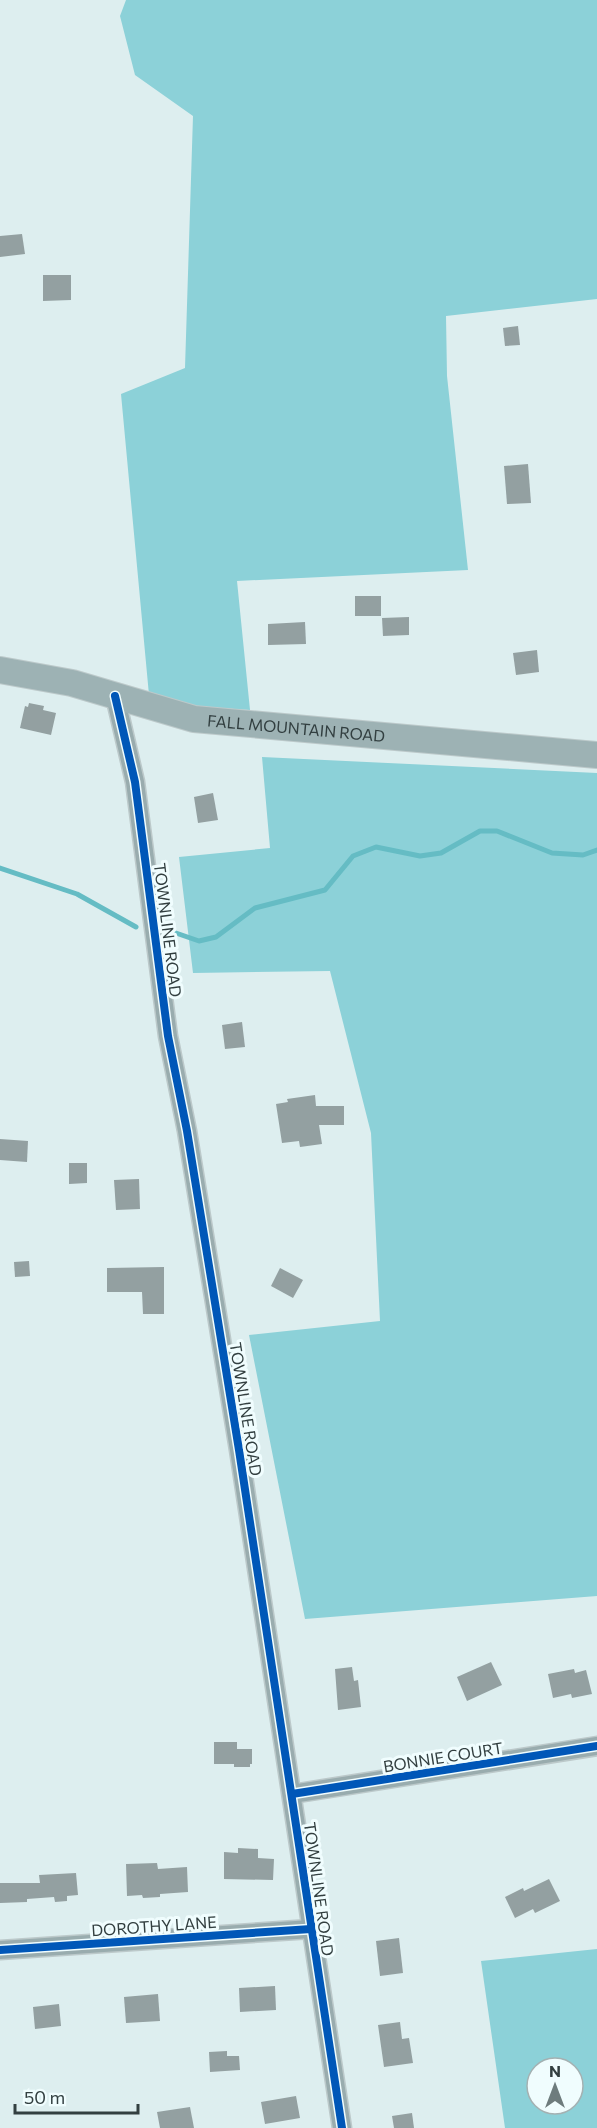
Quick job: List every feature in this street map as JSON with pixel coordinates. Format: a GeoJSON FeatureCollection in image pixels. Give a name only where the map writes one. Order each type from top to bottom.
{"type":"FeatureCollection","features":[{"type":"Feature","properties":{"kind":"main road","name":"FALL MOUNTAIN ROAD"},"geometry":{"type":"LineString","coordinates":[[0,670],[72,683],[194,719],[597,755]]}},
{"type":"Feature","properties":{"kind":"street","name":"TOWNLINE ROAD"},"geometry":{"type":"LineString","coordinates":[[115,696],[135,782],[168,1036],[188,1131],[342,2128]]}},
{"type":"Feature","properties":{"kind":"street","name":"BONNIE COURT"},"geometry":{"type":"LineString","coordinates":[[292,1794],[597,1746]]}},
{"type":"Feature","properties":{"kind":"street","name":"DOROTHY LANE"},"geometry":{"type":"LineString","coordinates":[[0,1950],[311,1929]]}},
{"type":"Feature","properties":{"kind":"shaded area"},"geometry":{"type":"Polygon","coordinates":[[[126,0],[597,0],[597,299],[446,316],[447,376],[468,570],[237,581],[250,710],[186,706],[149,695],[121,394],[185,368],[193,116],[135,75],[120,16],[126,0]]]}},
{"type":"Feature","properties":{"kind":"shaded area"},"geometry":{"type":"Polygon","coordinates":[[[262,757],[597,773],[597,1596],[305,1619],[249,1335],[380,1321],[371,1133],[330,971],[193,973],[179,857],[270,848],[262,757]]]}},
{"type":"Feature","properties":{"kind":"shaded area"},"geometry":{"type":"Polygon","coordinates":[[[597,1949],[597,2128],[505,2128],[481,1961],[597,1949]]]}},
{"type":"Feature","properties":{"kind":"building"},"geometry":{"type":"Polygon","coordinates":[[[22,234],[25,254],[0,257],[0,236],[22,234]]]}},
{"type":"Feature","properties":{"kind":"building"},"geometry":{"type":"Polygon","coordinates":[[[43,275],[71,275],[71,300],[43,301],[43,275]]]}},
{"type":"Feature","properties":{"kind":"building"},"geometry":{"type":"Polygon","coordinates":[[[518,326],[520,345],[505,346],[503,328],[518,326]]]}},
{"type":"Feature","properties":{"kind":"building"},"geometry":{"type":"Polygon","coordinates":[[[528,464],[531,503],[507,504],[504,466],[528,464]]]}},
{"type":"Feature","properties":{"kind":"building"},"geometry":{"type":"Polygon","coordinates":[[[355,596],[381,596],[381,616],[355,616],[355,596]]]}},
{"type":"Feature","properties":{"kind":"building"},"geometry":{"type":"Polygon","coordinates":[[[409,617],[409,635],[383,636],[382,618],[409,617]]]}},
{"type":"Feature","properties":{"kind":"building"},"geometry":{"type":"Polygon","coordinates":[[[305,622],[306,644],[268,645],[268,624],[305,622]]]}},
{"type":"Feature","properties":{"kind":"building"},"geometry":{"type":"Polygon","coordinates":[[[537,650],[539,672],[516,675],[513,653],[537,650]]]}},
{"type":"Feature","properties":{"kind":"building"},"geometry":{"type":"Polygon","coordinates":[[[29,703],[44,706],[43,710],[56,713],[51,735],[20,728],[25,706],[28,707],[29,703]]]}},
{"type":"Feature","properties":{"kind":"building"},"geometry":{"type":"Polygon","coordinates":[[[213,793],[218,820],[198,823],[194,797],[213,793]]]}},
{"type":"Feature","properties":{"kind":"building"},"geometry":{"type":"Polygon","coordinates":[[[242,1022],[245,1047],[225,1049],[222,1025],[242,1022]]]}},
{"type":"Feature","properties":{"kind":"building"},"geometry":{"type":"Polygon","coordinates":[[[315,1095],[316,1106],[344,1106],[344,1125],[319,1125],[322,1144],[300,1147],[299,1141],[282,1143],[276,1104],[288,1102],[287,1099],[315,1095]]]}},
{"type":"Feature","properties":{"kind":"building"},"geometry":{"type":"Polygon","coordinates":[[[0,1139],[28,1141],[27,1162],[0,1160],[0,1139]]]}},
{"type":"Feature","properties":{"kind":"building"},"geometry":{"type":"Polygon","coordinates":[[[69,1163],[87,1163],[87,1183],[69,1184],[69,1163]]]}},
{"type":"Feature","properties":{"kind":"building"},"geometry":{"type":"Polygon","coordinates":[[[139,1179],[140,1209],[116,1210],[114,1180],[139,1179]]]}},
{"type":"Feature","properties":{"kind":"building"},"geometry":{"type":"Polygon","coordinates":[[[29,1261],[30,1276],[15,1277],[14,1262],[29,1261]]]}},
{"type":"Feature","properties":{"kind":"building"},"geometry":{"type":"Polygon","coordinates":[[[164,1267],[164,1314],[143,1314],[142,1292],[107,1292],[107,1268],[164,1267]]]}},
{"type":"Feature","properties":{"kind":"building"},"geometry":{"type":"Polygon","coordinates":[[[280,1268],[303,1280],[293,1298],[271,1286],[280,1268]]]}},
{"type":"Feature","properties":{"kind":"building"},"geometry":{"type":"Polygon","coordinates":[[[491,1662],[502,1685],[467,1701],[457,1677],[491,1662]]]}},
{"type":"Feature","properties":{"kind":"building"},"geometry":{"type":"Polygon","coordinates":[[[352,1667],[354,1681],[358,1680],[361,1707],[338,1710],[335,1669],[352,1667]]]}},
{"type":"Feature","properties":{"kind":"building"},"geometry":{"type":"Polygon","coordinates":[[[574,1669],[575,1673],[586,1670],[592,1694],[572,1698],[571,1694],[553,1698],[548,1674],[574,1669]]]}},
{"type":"Feature","properties":{"kind":"building"},"geometry":{"type":"Polygon","coordinates":[[[214,1742],[237,1742],[237,1749],[252,1749],[252,1764],[250,1767],[234,1767],[234,1764],[214,1764],[214,1742]]]}},
{"type":"Feature","properties":{"kind":"building"},"geometry":{"type":"Polygon","coordinates":[[[238,1848],[258,1849],[258,1858],[274,1859],[273,1880],[224,1879],[224,1852],[238,1853],[238,1848]]]}},
{"type":"Feature","properties":{"kind":"building"},"geometry":{"type":"Polygon","coordinates":[[[157,1863],[158,1869],[187,1867],[188,1892],[160,1894],[160,1897],[127,1896],[126,1864],[157,1863]]]}},
{"type":"Feature","properties":{"kind":"building"},"geometry":{"type":"Polygon","coordinates":[[[76,1873],[78,1895],[67,1896],[67,1901],[55,1902],[54,1897],[27,1899],[27,1902],[0,1903],[0,1883],[40,1883],[39,1875],[76,1873]]]}},
{"type":"Feature","properties":{"kind":"building"},"geometry":{"type":"Polygon","coordinates":[[[549,1879],[560,1901],[535,1913],[533,1909],[515,1918],[505,1897],[549,1879]]]}},
{"type":"Feature","properties":{"kind":"building"},"geometry":{"type":"Polygon","coordinates":[[[399,1938],[403,1973],[380,1976],[376,1941],[399,1938]]]}},
{"type":"Feature","properties":{"kind":"building"},"geometry":{"type":"Polygon","coordinates":[[[275,1986],[276,2010],[240,2012],[239,1988],[275,1986]]]}},
{"type":"Feature","properties":{"kind":"building"},"geometry":{"type":"Polygon","coordinates":[[[158,1994],[160,2021],[126,2023],[124,1997],[158,1994]]]}},
{"type":"Feature","properties":{"kind":"building"},"geometry":{"type":"Polygon","coordinates":[[[59,2004],[61,2026],[35,2029],[33,2007],[59,2004]]]}},
{"type":"Feature","properties":{"kind":"building"},"geometry":{"type":"Polygon","coordinates":[[[400,2022],[402,2039],[409,2038],[413,2063],[384,2067],[378,2025],[400,2022]]]}},
{"type":"Feature","properties":{"kind":"building"},"geometry":{"type":"Polygon","coordinates":[[[227,2051],[227,2056],[239,2056],[240,2070],[210,2072],[209,2052],[227,2051]]]}},
{"type":"Feature","properties":{"kind":"building"},"geometry":{"type":"Polygon","coordinates":[[[296,2096],[300,2118],[265,2124],[261,2102],[296,2096]]]}},
{"type":"Feature","properties":{"kind":"building"},"geometry":{"type":"Polygon","coordinates":[[[190,2107],[194,2128],[160,2128],[157,2112],[190,2107]]]}},
{"type":"Feature","properties":{"kind":"building"},"geometry":{"type":"Polygon","coordinates":[[[412,2113],[414,2128],[394,2128],[392,2116],[412,2113]]]}},
{"type":"Feature","properties":{"kind":"waterway"},"geometry":{"type":"LineString","coordinates":[[173,932],[199,941],[216,937],[255,908],[325,890],[353,856],[376,847],[420,856],[441,853],[480,831],[497,831],[552,853],[583,855],[597,850]]}},
{"type":"Feature","properties":{"kind":"waterway"},"geometry":{"type":"LineString","coordinates":[[0,868],[77,894],[136,927]]}},
{"type":"Feature","properties":{"kind":"cycle path"},"geometry":{"type":"LineString","coordinates":[[115,696],[135,782],[168,1036],[187,1131],[239,1450],[342,2128]]}},
{"type":"Feature","properties":{"kind":"cycle path"},"geometry":{"type":"LineString","coordinates":[[292,1794],[597,1746]]}},
{"type":"Feature","properties":{"kind":"cycle path"},"geometry":{"type":"LineString","coordinates":[[0,1950],[311,1929]]}}]}
